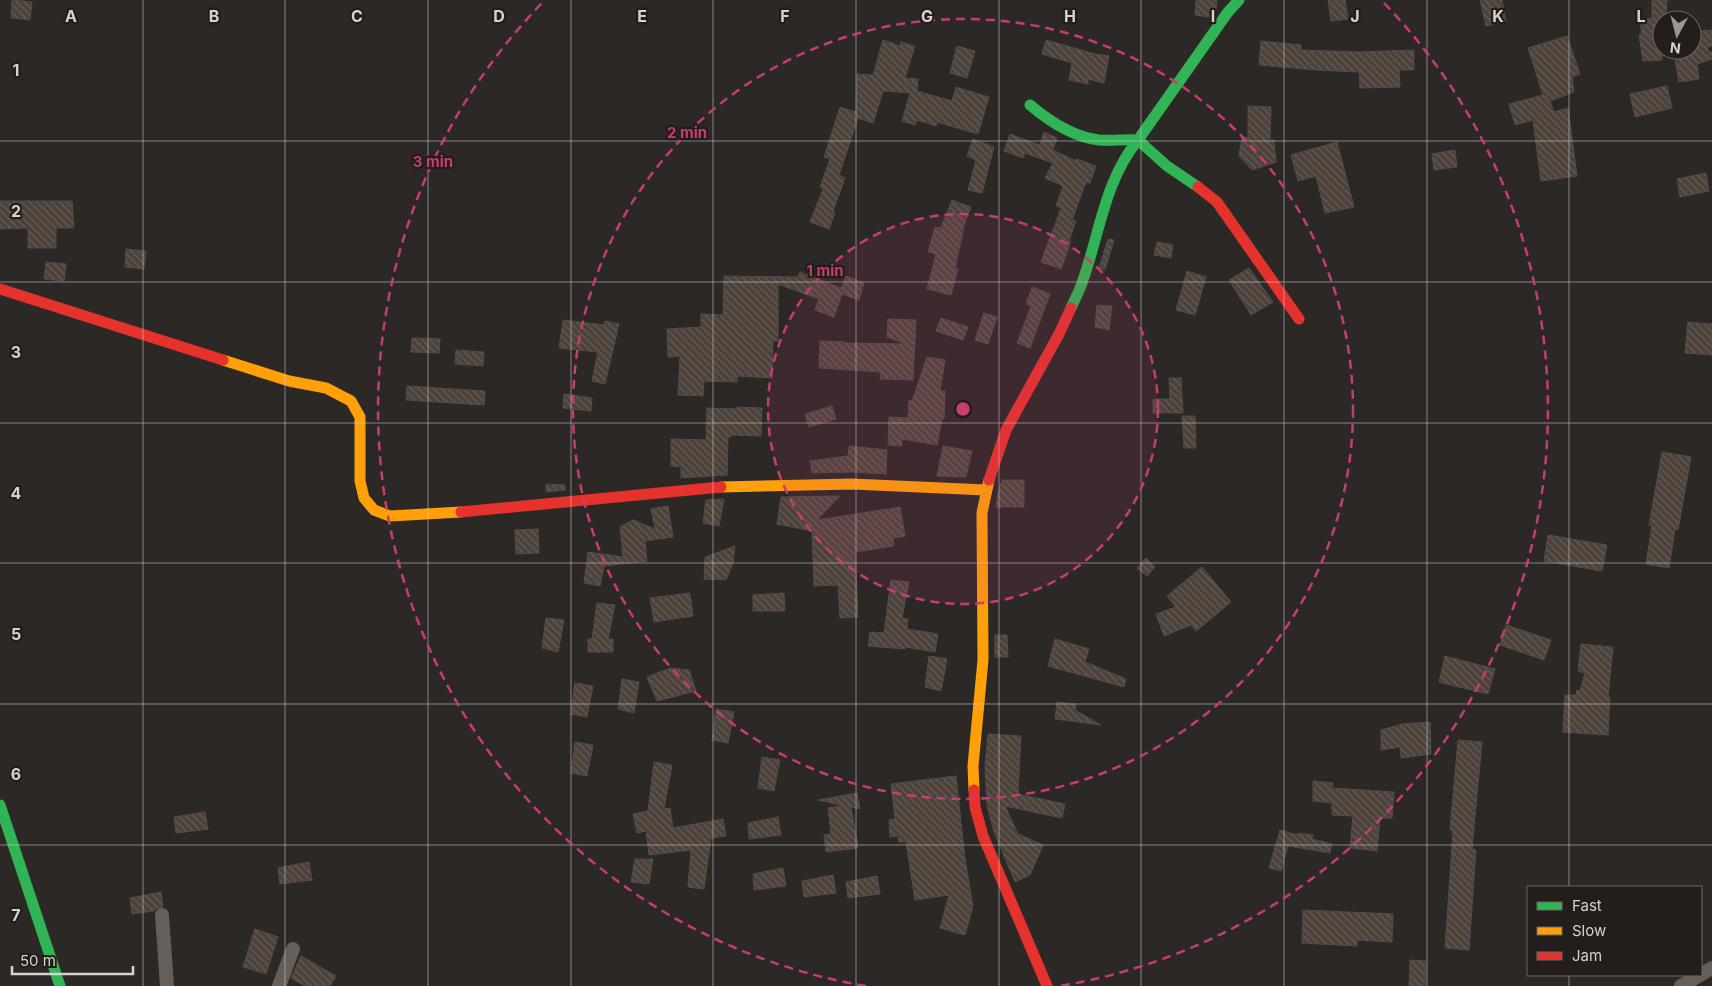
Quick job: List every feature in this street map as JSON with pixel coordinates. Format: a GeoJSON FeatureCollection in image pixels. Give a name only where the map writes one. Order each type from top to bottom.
{"type":"FeatureCollection","features":[{"type":"Feature","properties":{"kind":"street"},"geometry":{"type":"LineString","coordinates":[[1047,986],[983,836],[975,807],[973,766],[983,660],[982,513],[986,490],[1006,430],[1059,334],[1083,281],[1112,182],[1127,153],[1228,12],[1239,0]]}},
{"type":"Feature","properties":{"kind":"street"},"geometry":{"type":"LineString","coordinates":[[1030,105],[1049,121],[1087,138],[1138,140],[1167,166],[1186,178],[1216,202],[1239,232],[1299,320]]}},
{"type":"Feature","properties":{"kind":"street"},"geometry":{"type":"LineString","coordinates":[[0,289],[288,381],[326,388],[351,401],[360,417],[360,480],[364,498],[374,510],[390,516],[546,504],[713,487],[852,484],[986,490]]}},
{"type":"Feature","properties":{"kind":"street"},"geometry":{"type":"LineString","coordinates":[[0,805],[60,986]]}},
{"type":"Feature","properties":{"kind":"street"},"geometry":{"type":"LineString","coordinates":[[162,915],[167,986]]}},
{"type":"Feature","properties":{"kind":"street"},"geometry":{"type":"LineString","coordinates":[[280,986],[293,949]]}},
{"type":"Feature","properties":{"kind":"street"},"geometry":{"type":"LineString","coordinates":[[1681,986],[1698,976]]}},
{"type":"Feature","properties":{"kind":"building"},"geometry":{"type":"Polygon","coordinates":[[[12,0],[32,2],[30,20],[11,18],[12,0]]]}},
{"type":"Feature","properties":{"kind":"building"},"geometry":{"type":"Polygon","coordinates":[[[1196,0],[1217,0],[1216,9],[1210,17],[1195,15],[1196,0]]]}},
{"type":"Feature","properties":{"kind":"building"},"geometry":{"type":"Polygon","coordinates":[[[1328,0],[1345,0],[1348,19],[1331,21],[1328,0]]]}},
{"type":"Feature","properties":{"kind":"building"},"geometry":{"type":"Polygon","coordinates":[[[1480,0],[1502,0],[1506,21],[1486,26],[1480,0]]]}},
{"type":"Feature","properties":{"kind":"building"},"geometry":{"type":"Polygon","coordinates":[[[1652,0],[1667,0],[1666,10],[1652,10],[1652,0]]]}},
{"type":"Feature","properties":{"kind":"building"},"geometry":{"type":"Polygon","coordinates":[[[1652,18],[1652,60],[1662,60],[1643,61],[1639,35],[1642,35],[1640,20],[1652,18]]]}},
{"type":"Feature","properties":{"kind":"building"},"geometry":{"type":"Polygon","coordinates":[[[1712,30],[1712,46],[1707,47],[1709,52],[1712,52],[1712,59],[1697,64],[1699,79],[1679,82],[1675,60],[1702,60],[1702,31],[1712,30]]]}},
{"type":"Feature","properties":{"kind":"building"},"geometry":{"type":"Polygon","coordinates":[[[1567,36],[1580,74],[1572,77],[1574,92],[1550,101],[1554,112],[1568,108],[1577,176],[1541,181],[1533,120],[1515,125],[1509,104],[1543,95],[1528,48],[1567,36]]]}},
{"type":"Feature","properties":{"kind":"building"},"geometry":{"type":"Polygon","coordinates":[[[883,40],[900,46],[901,42],[915,46],[905,78],[918,79],[917,91],[952,101],[956,87],[989,97],[978,134],[937,122],[936,126],[917,120],[915,125],[902,121],[910,93],[883,91],[873,123],[858,118],[839,175],[845,178],[833,211],[835,212],[829,229],[810,222],[823,189],[820,187],[830,159],[824,157],[840,107],[856,112],[857,74],[873,75],[883,40]]]}},
{"type":"Feature","properties":{"kind":"building"},"geometry":{"type":"Polygon","coordinates":[[[1046,40],[1095,54],[1109,56],[1104,83],[1088,79],[1088,84],[1069,80],[1072,63],[1042,54],[1046,40]]]}},
{"type":"Feature","properties":{"kind":"building"},"geometry":{"type":"Polygon","coordinates":[[[1261,41],[1301,45],[1301,50],[1359,52],[1414,50],[1414,70],[1399,70],[1400,87],[1360,88],[1359,72],[1259,65],[1261,41]]]}},
{"type":"Feature","properties":{"kind":"building"},"geometry":{"type":"Polygon","coordinates":[[[957,46],[975,51],[967,78],[950,73],[957,46]]]}},
{"type":"Feature","properties":{"kind":"building"},"geometry":{"type":"Polygon","coordinates":[[[1667,86],[1672,108],[1635,117],[1630,94],[1667,86]]]}},
{"type":"Feature","properties":{"kind":"building"},"geometry":{"type":"Polygon","coordinates":[[[1248,106],[1271,107],[1270,140],[1274,140],[1276,162],[1252,170],[1239,156],[1242,137],[1248,138],[1248,106]]]}},
{"type":"Feature","properties":{"kind":"building"},"geometry":{"type":"Polygon","coordinates":[[[1044,132],[1057,138],[1053,150],[1076,161],[1077,159],[1096,166],[1090,183],[1086,182],[1072,220],[1076,221],[1061,269],[1041,262],[1061,208],[1056,206],[1063,186],[1045,178],[1053,163],[1025,153],[1023,158],[1004,151],[1010,134],[1040,145],[1044,132]]]}},
{"type":"Feature","properties":{"kind":"building"},"geometry":{"type":"Polygon","coordinates":[[[973,139],[994,147],[982,193],[968,190],[976,160],[967,156],[973,139]]]}},
{"type":"Feature","properties":{"kind":"building"},"geometry":{"type":"Polygon","coordinates":[[[1337,142],[1354,207],[1325,213],[1316,176],[1298,181],[1291,155],[1337,142]]]}},
{"type":"Feature","properties":{"kind":"building"},"geometry":{"type":"Polygon","coordinates":[[[1455,150],[1457,167],[1434,170],[1432,154],[1455,150]]]}},
{"type":"Feature","properties":{"kind":"building"},"geometry":{"type":"Polygon","coordinates":[[[1706,173],[1709,191],[1680,197],[1677,179],[1706,173]]]}},
{"type":"Feature","properties":{"kind":"building"},"geometry":{"type":"Polygon","coordinates":[[[952,200],[971,207],[965,222],[955,268],[958,269],[951,295],[927,289],[936,254],[928,252],[935,227],[941,228],[952,200]]]}},
{"type":"Feature","properties":{"kind":"building"},"geometry":{"type":"Polygon","coordinates":[[[0,201],[72,201],[74,228],[56,228],[56,248],[28,248],[28,228],[0,229],[0,201]]]}},
{"type":"Feature","properties":{"kind":"building"},"geometry":{"type":"Polygon","coordinates":[[[1108,239],[1114,240],[1105,270],[1099,268],[1108,239]]]}},
{"type":"Feature","properties":{"kind":"building"},"geometry":{"type":"Polygon","coordinates":[[[1157,242],[1173,245],[1171,258],[1154,255],[1157,242]]]}},
{"type":"Feature","properties":{"kind":"building"},"geometry":{"type":"Polygon","coordinates":[[[126,249],[146,251],[144,269],[125,267],[126,249]]]}},
{"type":"Feature","properties":{"kind":"building"},"geometry":{"type":"Polygon","coordinates":[[[46,262],[66,264],[64,281],[44,279],[46,262]]]}},
{"type":"Feature","properties":{"kind":"building"},"geometry":{"type":"Polygon","coordinates":[[[1249,268],[1273,302],[1251,315],[1229,280],[1249,268]]]}},
{"type":"Feature","properties":{"kind":"building"},"geometry":{"type":"Polygon","coordinates":[[[1187,271],[1206,277],[1195,315],[1176,310],[1187,271]]]}},
{"type":"Feature","properties":{"kind":"building"},"geometry":{"type":"Polygon","coordinates":[[[800,272],[841,288],[846,276],[864,283],[859,300],[842,294],[834,317],[815,310],[819,299],[778,284],[778,341],[773,341],[772,378],[737,376],[737,382],[704,381],[703,396],[678,395],[680,356],[668,357],[667,329],[701,327],[701,314],[723,315],[724,276],[798,277],[800,272]]]}},
{"type":"Feature","properties":{"kind":"building"},"geometry":{"type":"Polygon","coordinates":[[[1032,287],[1050,294],[1030,348],[1017,343],[1031,306],[1026,304],[1032,287]]]}},
{"type":"Feature","properties":{"kind":"building"},"geometry":{"type":"Polygon","coordinates":[[[1097,305],[1112,306],[1109,330],[1095,327],[1097,305]]]}},
{"type":"Feature","properties":{"kind":"building"},"geometry":{"type":"Polygon","coordinates":[[[984,313],[997,317],[988,344],[975,340],[984,313]]]}},
{"type":"Feature","properties":{"kind":"building"},"geometry":{"type":"Polygon","coordinates":[[[941,318],[968,327],[963,340],[936,331],[941,318]]]}},
{"type":"Feature","properties":{"kind":"building"},"geometry":{"type":"Polygon","coordinates":[[[888,319],[916,320],[913,380],[880,379],[881,372],[819,368],[820,341],[906,344],[887,337],[888,319]]]}},
{"type":"Feature","properties":{"kind":"building"},"geometry":{"type":"Polygon","coordinates":[[[563,320],[604,325],[605,321],[619,324],[605,384],[592,381],[598,352],[559,348],[563,320]]]}},
{"type":"Feature","properties":{"kind":"building"},"geometry":{"type":"Polygon","coordinates":[[[1688,322],[1712,324],[1712,355],[1685,353],[1688,322]]]}},
{"type":"Feature","properties":{"kind":"building"},"geometry":{"type":"Polygon","coordinates":[[[412,338],[440,339],[439,353],[411,352],[412,338]]]}},
{"type":"Feature","properties":{"kind":"building"},"geometry":{"type":"Polygon","coordinates":[[[456,350],[484,352],[483,366],[455,364],[456,350]]]}},
{"type":"Feature","properties":{"kind":"building"},"geometry":{"type":"Polygon","coordinates":[[[927,357],[945,360],[940,391],[945,391],[944,419],[942,419],[937,445],[902,439],[902,446],[888,445],[889,417],[908,418],[909,400],[912,401],[927,357]]]}},
{"type":"Feature","properties":{"kind":"building"},"geometry":{"type":"Polygon","coordinates":[[[1169,378],[1181,378],[1183,413],[1153,413],[1153,399],[1170,399],[1169,378]]]}},
{"type":"Feature","properties":{"kind":"building"},"geometry":{"type":"Polygon","coordinates":[[[407,386],[485,391],[484,405],[406,400],[407,386]]]}},
{"type":"Feature","properties":{"kind":"building"},"geometry":{"type":"Polygon","coordinates":[[[564,394],[592,398],[591,411],[563,408],[564,394]]]}},
{"type":"Feature","properties":{"kind":"building"},"geometry":{"type":"Polygon","coordinates":[[[832,406],[836,419],[809,427],[805,414],[832,406]]]}},
{"type":"Feature","properties":{"kind":"building"},"geometry":{"type":"Polygon","coordinates":[[[737,407],[762,408],[761,436],[731,435],[731,437],[728,437],[727,475],[681,478],[681,467],[671,466],[671,439],[706,440],[707,408],[737,409],[737,407]]]}},
{"type":"Feature","properties":{"kind":"building"},"geometry":{"type":"Polygon","coordinates":[[[1182,416],[1195,416],[1196,448],[1184,448],[1182,416]]]}},
{"type":"Feature","properties":{"kind":"building"},"geometry":{"type":"Polygon","coordinates":[[[849,446],[887,450],[886,474],[852,472],[812,473],[810,461],[848,456],[849,446]]]}},
{"type":"Feature","properties":{"kind":"building"},"geometry":{"type":"Polygon","coordinates":[[[943,446],[972,451],[966,477],[937,476],[943,446]]]}},
{"type":"Feature","properties":{"kind":"building"},"geometry":{"type":"Polygon","coordinates":[[[1662,452],[1691,457],[1678,530],[1675,529],[1669,568],[1646,564],[1652,525],[1649,525],[1662,452]]]}},
{"type":"Feature","properties":{"kind":"building"},"geometry":{"type":"Polygon","coordinates":[[[1002,480],[1024,480],[1024,507],[996,507],[1002,480]]]}},
{"type":"Feature","properties":{"kind":"building"},"geometry":{"type":"Polygon","coordinates":[[[546,484],[565,485],[565,490],[546,492],[546,484]]]}},
{"type":"Feature","properties":{"kind":"building"},"geometry":{"type":"Polygon","coordinates":[[[840,496],[817,520],[900,507],[905,536],[893,538],[894,546],[855,552],[858,617],[840,618],[838,585],[814,586],[812,531],[777,524],[781,497],[840,496]]]}},
{"type":"Feature","properties":{"kind":"building"},"geometry":{"type":"Polygon","coordinates":[[[724,499],[719,526],[703,523],[706,500],[724,499]]]}},
{"type":"Feature","properties":{"kind":"building"},"geometry":{"type":"Polygon","coordinates":[[[668,506],[673,537],[645,541],[647,561],[604,566],[600,586],[584,583],[588,552],[623,557],[620,527],[633,520],[655,529],[651,509],[668,506]]]}},
{"type":"Feature","properties":{"kind":"building"},"geometry":{"type":"Polygon","coordinates":[[[538,529],[539,553],[516,554],[515,530],[538,529]]]}},
{"type":"Feature","properties":{"kind":"building"},"geometry":{"type":"Polygon","coordinates":[[[1548,535],[1607,545],[1602,571],[1544,561],[1548,535]]]}},
{"type":"Feature","properties":{"kind":"building"},"geometry":{"type":"Polygon","coordinates":[[[735,546],[733,563],[726,580],[704,579],[705,557],[735,546]]]}},
{"type":"Feature","properties":{"kind":"building"},"geometry":{"type":"Polygon","coordinates":[[[1146,558],[1155,567],[1147,576],[1137,568],[1146,558]]]}},
{"type":"Feature","properties":{"kind":"building"},"geometry":{"type":"Polygon","coordinates":[[[1202,567],[1231,602],[1196,631],[1191,625],[1164,636],[1156,614],[1176,607],[1167,596],[1202,567]]]}},
{"type":"Feature","properties":{"kind":"building"},"geometry":{"type":"Polygon","coordinates":[[[891,580],[909,582],[902,618],[908,619],[907,629],[938,634],[935,652],[905,647],[905,649],[868,646],[870,632],[884,633],[891,580]]]}},
{"type":"Feature","properties":{"kind":"building"},"geometry":{"type":"Polygon","coordinates":[[[690,593],[693,616],[654,622],[650,598],[690,593]]]}},
{"type":"Feature","properties":{"kind":"building"},"geometry":{"type":"Polygon","coordinates":[[[784,593],[785,611],[753,611],[753,595],[784,593]]]}},
{"type":"Feature","properties":{"kind":"building"},"geometry":{"type":"Polygon","coordinates":[[[597,603],[615,605],[608,639],[613,639],[613,652],[588,652],[588,639],[592,639],[597,603]]]}},
{"type":"Feature","properties":{"kind":"building"},"geometry":{"type":"Polygon","coordinates":[[[546,618],[564,620],[558,652],[542,648],[546,618]]]}},
{"type":"Feature","properties":{"kind":"building"},"geometry":{"type":"Polygon","coordinates":[[[1506,625],[1551,640],[1544,660],[1500,645],[1506,625]]]}},
{"type":"Feature","properties":{"kind":"building"},"geometry":{"type":"Polygon","coordinates":[[[995,635],[1007,635],[1008,657],[995,657],[995,635]]]}},
{"type":"Feature","properties":{"kind":"building"},"geometry":{"type":"Polygon","coordinates":[[[1055,639],[1089,649],[1085,662],[1126,679],[1124,687],[1048,666],[1055,639]]]}},
{"type":"Feature","properties":{"kind":"building"},"geometry":{"type":"Polygon","coordinates":[[[1581,644],[1613,647],[1608,697],[1610,697],[1608,735],[1563,732],[1565,695],[1576,695],[1577,690],[1580,691],[1585,673],[1578,671],[1581,644]]]}},
{"type":"Feature","properties":{"kind":"building"},"geometry":{"type":"Polygon","coordinates":[[[929,656],[947,659],[941,691],[925,687],[929,656]]]}},
{"type":"Feature","properties":{"kind":"building"},"geometry":{"type":"Polygon","coordinates":[[[1445,656],[1495,669],[1488,694],[1439,682],[1445,656]]]}},
{"type":"Feature","properties":{"kind":"building"},"geometry":{"type":"Polygon","coordinates":[[[671,668],[689,670],[696,691],[657,701],[647,677],[671,668]]]}},
{"type":"Feature","properties":{"kind":"building"},"geometry":{"type":"Polygon","coordinates":[[[622,679],[639,682],[634,713],[618,709],[622,679]]]}},
{"type":"Feature","properties":{"kind":"building"},"geometry":{"type":"Polygon","coordinates":[[[575,683],[593,686],[587,717],[571,714],[575,683]]]}},
{"type":"Feature","properties":{"kind":"building"},"geometry":{"type":"Polygon","coordinates":[[[1057,702],[1076,704],[1075,710],[1101,725],[1055,719],[1057,702]]]}},
{"type":"Feature","properties":{"kind":"building"},"geometry":{"type":"Polygon","coordinates":[[[716,709],[734,712],[728,743],[712,740],[716,709]]]}},
{"type":"Feature","properties":{"kind":"building"},"geometry":{"type":"Polygon","coordinates":[[[1430,722],[1431,754],[1401,758],[1400,747],[1381,750],[1381,730],[1403,724],[1430,722]]]}},
{"type":"Feature","properties":{"kind":"building"},"geometry":{"type":"Polygon","coordinates":[[[988,734],[1021,736],[1018,794],[1065,804],[1062,818],[1005,806],[1018,834],[1043,845],[1030,875],[1015,882],[994,832],[987,805],[985,766],[988,734]]]}},
{"type":"Feature","properties":{"kind":"building"},"geometry":{"type":"Polygon","coordinates":[[[1458,740],[1482,742],[1472,849],[1476,850],[1469,950],[1445,948],[1453,831],[1450,830],[1458,740]]]}},
{"type":"Feature","properties":{"kind":"building"},"geometry":{"type":"Polygon","coordinates":[[[575,742],[593,745],[587,776],[571,773],[575,742]]]}},
{"type":"Feature","properties":{"kind":"building"},"geometry":{"type":"Polygon","coordinates":[[[762,757],[780,760],[774,791],[758,788],[762,757]]]}},
{"type":"Feature","properties":{"kind":"building"},"geometry":{"type":"Polygon","coordinates":[[[654,762],[672,765],[664,809],[670,808],[673,828],[723,819],[726,836],[711,838],[704,889],[688,887],[691,850],[649,855],[646,831],[637,833],[633,814],[648,811],[654,762]]]}},
{"type":"Feature","properties":{"kind":"building"},"geometry":{"type":"Polygon","coordinates":[[[956,776],[965,859],[973,906],[965,935],[940,928],[949,895],[915,900],[906,842],[899,842],[898,836],[890,837],[889,820],[895,819],[891,784],[956,776]]]}},
{"type":"Feature","properties":{"kind":"building"},"geometry":{"type":"Polygon","coordinates":[[[1313,781],[1333,783],[1332,788],[1394,792],[1392,818],[1380,818],[1377,851],[1350,848],[1353,816],[1332,815],[1332,803],[1313,801],[1313,781]]]}},
{"type":"Feature","properties":{"kind":"building"},"geometry":{"type":"Polygon","coordinates":[[[857,793],[860,809],[851,807],[858,848],[826,852],[824,835],[831,834],[828,808],[844,806],[818,800],[857,793]]]}},
{"type":"Feature","properties":{"kind":"building"},"geometry":{"type":"Polygon","coordinates":[[[205,812],[208,829],[176,833],[174,817],[205,812]]]}},
{"type":"Feature","properties":{"kind":"building"},"geometry":{"type":"Polygon","coordinates":[[[778,817],[781,835],[749,839],[748,823],[778,817]]]}},
{"type":"Feature","properties":{"kind":"building"},"geometry":{"type":"Polygon","coordinates":[[[1280,830],[1297,835],[1298,833],[1313,835],[1312,839],[1332,844],[1330,853],[1288,846],[1281,871],[1269,868],[1280,830]]]}},
{"type":"Feature","properties":{"kind":"building"},"geometry":{"type":"Polygon","coordinates":[[[635,859],[653,859],[649,884],[631,882],[635,859]]]}},
{"type":"Feature","properties":{"kind":"building"},"geometry":{"type":"Polygon","coordinates":[[[309,862],[312,880],[280,884],[278,868],[309,862]]]}},
{"type":"Feature","properties":{"kind":"building"},"geometry":{"type":"Polygon","coordinates":[[[783,868],[786,886],[754,890],[753,874],[783,868]]]}},
{"type":"Feature","properties":{"kind":"building"},"geometry":{"type":"Polygon","coordinates":[[[833,875],[836,893],[804,897],[802,881],[833,875]]]}},
{"type":"Feature","properties":{"kind":"building"},"geometry":{"type":"Polygon","coordinates":[[[877,876],[880,894],[848,898],[846,882],[877,876]]]}},
{"type":"Feature","properties":{"kind":"building"},"geometry":{"type":"Polygon","coordinates":[[[161,892],[163,907],[154,911],[132,914],[130,898],[161,892]]]}},
{"type":"Feature","properties":{"kind":"building"},"geometry":{"type":"Polygon","coordinates":[[[1303,910],[1393,914],[1392,942],[1357,940],[1357,946],[1302,943],[1303,910]]]}},
{"type":"Feature","properties":{"kind":"building"},"geometry":{"type":"Polygon","coordinates":[[[255,929],[278,937],[266,974],[243,967],[255,929]]]}},
{"type":"Feature","properties":{"kind":"building"},"geometry":{"type":"Polygon","coordinates":[[[301,956],[336,976],[330,986],[305,986],[291,978],[301,956]]]}},
{"type":"Feature","properties":{"kind":"building"},"geometry":{"type":"Polygon","coordinates":[[[1410,960],[1426,961],[1425,986],[1409,986],[1410,960]]]}},
{"type":"Feature","properties":{"kind":"traffic: fast"},"geometry":{"type":"LineString","coordinates":[[1071,308],[1082,284],[1104,207],[1118,172],[1127,156],[1228,12],[1239,0]]}},
{"type":"Feature","properties":{"kind":"traffic: fast"},"geometry":{"type":"LineString","coordinates":[[1030,105],[1053,122],[1080,136],[1099,140],[1138,140],[1167,166],[1198,187]]}},
{"type":"Feature","properties":{"kind":"traffic: fast"},"geometry":{"type":"LineString","coordinates":[[0,805],[60,986]]}},
{"type":"Feature","properties":{"kind":"traffic: slow"},"geometry":{"type":"LineString","coordinates":[[223,360],[289,381],[326,388],[351,401],[360,417],[360,481],[364,498],[374,510],[390,516],[461,512]]}},
{"type":"Feature","properties":{"kind":"traffic: slow"},"geometry":{"type":"LineString","coordinates":[[974,790],[973,766],[983,660],[982,513],[989,480]]}},
{"type":"Feature","properties":{"kind":"traffic: slow"},"geometry":{"type":"LineString","coordinates":[[721,487],[852,484],[986,490]]}},
{"type":"Feature","properties":{"kind":"traffic: jam"},"geometry":{"type":"LineString","coordinates":[[1198,187],[1217,202],[1299,319]]}},
{"type":"Feature","properties":{"kind":"traffic: jam"},"geometry":{"type":"LineString","coordinates":[[0,289],[223,360]]}},
{"type":"Feature","properties":{"kind":"traffic: jam"},"geometry":{"type":"LineString","coordinates":[[989,480],[1006,430],[1059,334],[1071,308]]}},
{"type":"Feature","properties":{"kind":"traffic: jam"},"geometry":{"type":"LineString","coordinates":[[461,512],[721,487]]}},
{"type":"Feature","properties":{"kind":"traffic: jam"},"geometry":{"type":"LineString","coordinates":[[974,790],[975,807],[983,836],[1047,986]]}}]}
